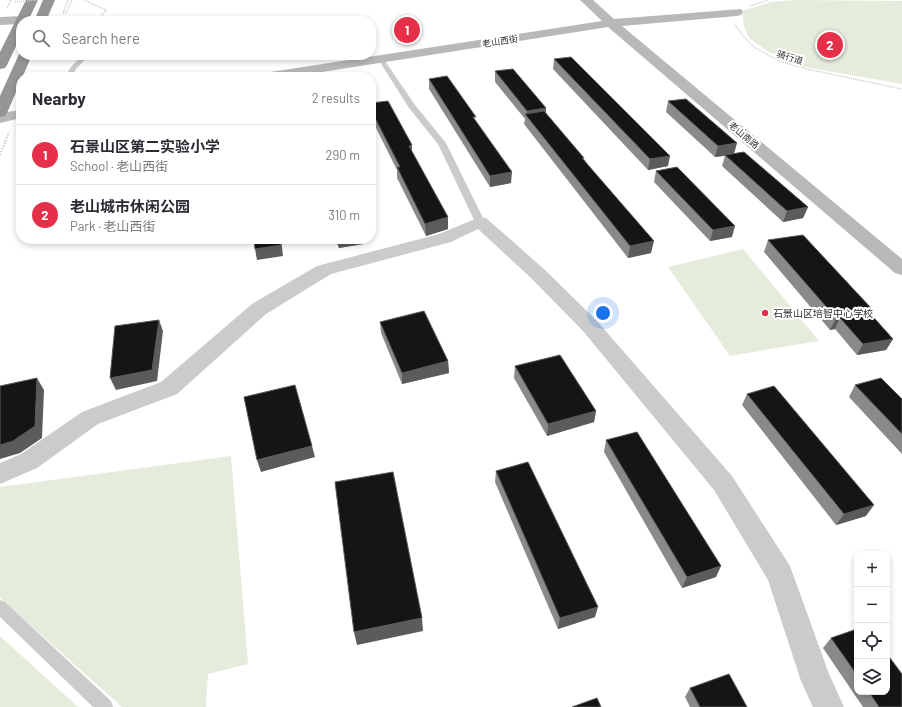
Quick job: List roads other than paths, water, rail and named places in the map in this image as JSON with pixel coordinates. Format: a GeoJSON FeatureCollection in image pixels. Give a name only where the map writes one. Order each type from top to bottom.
{"type":"FeatureCollection","features":[{"type":"Feature","properties":{"kind":"highway"},"geometry":{"type":"LineString","coordinates":[[24,16],[32,0]]}},
{"type":"Feature","properties":{"kind":"highway"},"geometry":{"type":"LineString","coordinates":[[42,16],[49,0]]}},
{"type":"Feature","properties":{"kind":"highway"},"geometry":{"type":"LineString","coordinates":[[0,65],[16,33]]}},
{"type":"Feature","properties":{"kind":"highway"},"geometry":{"type":"LineString","coordinates":[[18,72],[23,60]]}},
{"type":"Feature","properties":{"kind":"highway"},"geometry":{"type":"LineString","coordinates":[[0,113],[16,76]]}},
{"type":"Feature","properties":{"kind":"street","name":"老山南路"},"geometry":{"type":"LineString","coordinates":[[586,0],[611,23],[902,269]]}},
{"type":"Feature","properties":{"kind":"street","name":"老山西街"},"geometry":{"type":"LineString","coordinates":[[376,60],[611,23],[737,12]]}},
{"type":"Feature","properties":{"kind":"street"},"geometry":{"type":"LineString","coordinates":[[0,21],[16,21]]}},
{"type":"Feature","properties":{"kind":"street","name":"老山西街"},"geometry":{"type":"LineString","coordinates":[[296,72],[374,60]]}},
{"type":"Feature","properties":{"kind":"street"},"geometry":{"type":"LineString","coordinates":[[0,118],[16,115]]}},
{"type":"Feature","properties":{"kind":"street"},"geometry":{"type":"LineString","coordinates":[[0,474],[30,462],[90,418],[169,388],[259,309],[324,270],[445,238],[480,222],[537,273],[590,326],[723,483],[780,575],[816,681],[830,707]]}},
{"type":"Feature","properties":{"kind":"lane"},"geometry":{"type":"LineString","coordinates":[[381,59],[412,106],[442,143],[480,222]]}},
{"type":"Feature","properties":{"kind":"lane"},"geometry":{"type":"LineString","coordinates":[[71,72],[81,60]]}},
{"type":"Feature","properties":{"kind":"lane"},"geometry":{"type":"LineString","coordinates":[[0,607],[105,707]]}},
{"type":"Feature","properties":{"kind":"place","name":"石景山区第二实验小学"},"geometry":{"type":"Point","coordinates":[407,30]}},
{"type":"Feature","properties":{"kind":"place","name":"老山城市休闲公园"},"geometry":{"type":"Point","coordinates":[830,45]}},
{"type":"Feature","properties":{"kind":"place","name":"石景山区培智中心学校"},"geometry":{"type":"Point","coordinates":[765,313]}}]}
